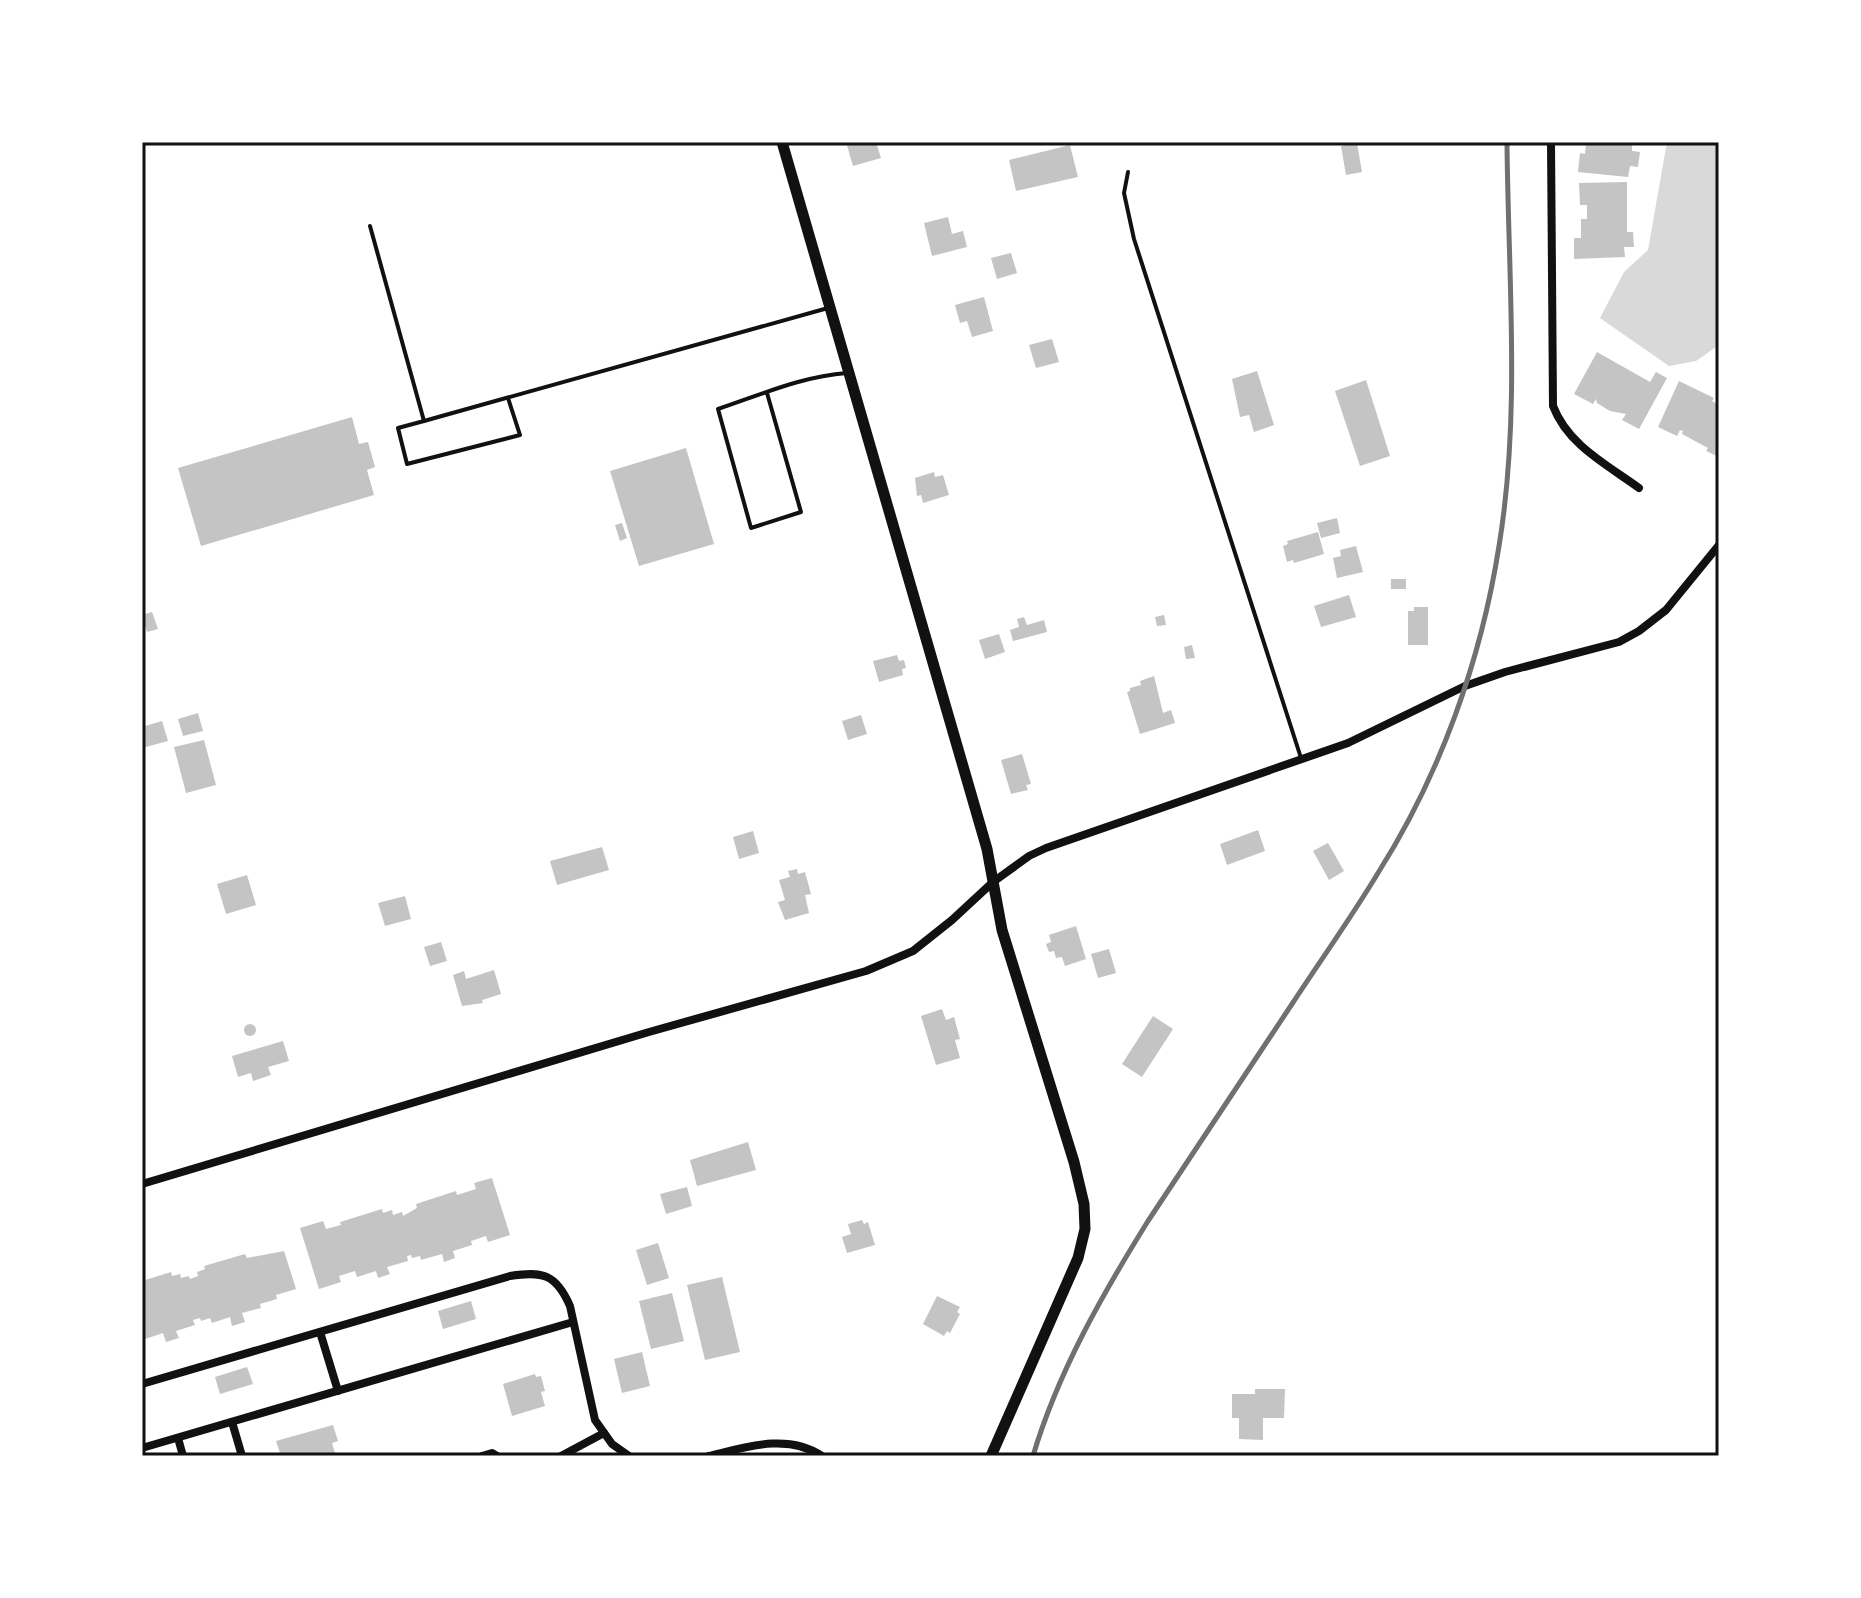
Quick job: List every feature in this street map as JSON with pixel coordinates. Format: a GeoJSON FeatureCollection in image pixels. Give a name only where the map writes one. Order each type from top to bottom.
{"type":"FeatureCollection","features":[{"type":"Feature","properties":{"kind":"street"},"geometry":{"type":"LineString","coordinates":[[782,142],[987,849],[1006,942],[1084,1204],[1085,1229],[1078,1258],[991,1456]]}},
{"type":"Feature","properties":{"kind":"street"},"geometry":{"type":"LineString","coordinates":[[1551,142],[1553,406],[1561,426],[1582,447],[1639,488]]}},
{"type":"Feature","properties":{"kind":"street"},"geometry":{"type":"LineString","coordinates":[[142,1184],[866,971],[913,951],[993,882],[1029,856],[1046,848],[1348,743],[1465,686],[1505,672],[1619,642],[1666,610],[1719,545]]}},
{"type":"Feature","properties":{"kind":"street"},"geometry":{"type":"LineString","coordinates":[[142,1384],[510,1276],[530,1273],[550,1277],[564,1291],[595,1420],[612,1444],[629,1456]]}},
{"type":"Feature","properties":{"kind":"street"},"geometry":{"type":"LineString","coordinates":[[142,1448],[573,1322]]}},
{"type":"Feature","properties":{"kind":"street"},"geometry":{"type":"LineString","coordinates":[[320,1332],[338,1391]]}},
{"type":"Feature","properties":{"kind":"street"},"geometry":{"type":"LineString","coordinates":[[232,1422],[242,1456]]}},
{"type":"Feature","properties":{"kind":"street"},"geometry":{"type":"LineString","coordinates":[[561,1456],[604,1433]]}},
{"type":"Feature","properties":{"kind":"street"},"geometry":{"type":"LineString","coordinates":[[178,1438],[183,1456]]}},
{"type":"Feature","properties":{"kind":"street"},"geometry":{"type":"LineString","coordinates":[[709,1456],[749,1446],[792,1443],[822,1456]]}},
{"type":"Feature","properties":{"kind":"street"},"geometry":{"type":"LineString","coordinates":[[482,1456],[492,1453],[497,1456]]}},
{"type":"Feature","properties":{"kind":"lane"},"geometry":{"type":"LineString","coordinates":[[1128,172],[1124,193],[1134,239],[1181,393],[1302,760]]}},
{"type":"Feature","properties":{"kind":"lane"},"geometry":{"type":"LineString","coordinates":[[370,226],[424,421]]}},
{"type":"Feature","properties":{"kind":"lane"},"geometry":{"type":"LineString","coordinates":[[508,398],[520,435],[407,464],[398,428],[831,308]]}},
{"type":"Feature","properties":{"kind":"lane"},"geometry":{"type":"LineString","coordinates":[[767,393],[801,512],[751,528],[718,409],[767,393],[823,375],[850,373]]}},
{"type":"Feature","properties":{"kind":"shaded area"},"geometry":{"type":"Polygon","coordinates":[[[1667,142],[1719,142],[1719,345],[1696,361],[1669,366],[1600,318],[1624,272],[1648,250],[1667,142]]]}},
{"type":"Feature","properties":{"kind":"building"},"geometry":{"type":"Polygon","coordinates":[[[846,142],[876,142],[881,158],[853,166],[846,142]]]}},
{"type":"Feature","properties":{"kind":"building"},"geometry":{"type":"Polygon","coordinates":[[[1586,142],[1632,142],[1632,151],[1640,152],[1638,167],[1630,166],[1628,177],[1578,172],[1580,153],[1585,154],[1586,142]]]}},
{"type":"Feature","properties":{"kind":"building"},"geometry":{"type":"Polygon","coordinates":[[[1357,143],[1362,172],[1346,175],[1341,146],[1357,143]]]}},
{"type":"Feature","properties":{"kind":"building"},"geometry":{"type":"Polygon","coordinates":[[[1070,145],[1078,177],[1016,191],[1009,160],[1070,145]]]}},
{"type":"Feature","properties":{"kind":"building"},"geometry":{"type":"Polygon","coordinates":[[[1627,182],[1627,232],[1633,232],[1634,247],[1624,247],[1625,257],[1574,259],[1574,238],[1581,238],[1581,219],[1587,219],[1587,205],[1580,205],[1579,183],[1627,182]]]}},
{"type":"Feature","properties":{"kind":"building"},"geometry":{"type":"Polygon","coordinates":[[[948,217],[952,234],[963,231],[967,247],[932,256],[924,223],[948,217]]]}},
{"type":"Feature","properties":{"kind":"building"},"geometry":{"type":"Polygon","coordinates":[[[1011,253],[1017,273],[997,279],[991,258],[1011,253]]]}},
{"type":"Feature","properties":{"kind":"building"},"geometry":{"type":"Polygon","coordinates":[[[984,297],[993,331],[972,337],[967,321],[960,323],[955,305],[984,297]]]}},
{"type":"Feature","properties":{"kind":"building"},"geometry":{"type":"Polygon","coordinates":[[[1052,339],[1059,362],[1036,368],[1029,345],[1052,339]]]}},
{"type":"Feature","properties":{"kind":"building"},"geometry":{"type":"Polygon","coordinates":[[[1597,352],[1650,382],[1656,372],[1667,378],[1639,429],[1622,420],[1626,414],[1610,411],[1596,399],[1593,404],[1574,394],[1597,352]]]}},
{"type":"Feature","properties":{"kind":"building"},"geometry":{"type":"Polygon","coordinates":[[[1257,371],[1274,425],[1254,432],[1249,415],[1240,417],[1232,379],[1257,371]]]}},
{"type":"Feature","properties":{"kind":"building"},"geometry":{"type":"Polygon","coordinates":[[[1366,380],[1390,456],[1360,466],[1335,391],[1366,380]]]}},
{"type":"Feature","properties":{"kind":"building"},"geometry":{"type":"Polygon","coordinates":[[[1679,381],[1714,398],[1712,401],[1719,405],[1719,457],[1682,434],[1683,431],[1680,430],[1677,436],[1658,427],[1679,381]]]}},
{"type":"Feature","properties":{"kind":"building"},"geometry":{"type":"Polygon","coordinates":[[[352,417],[359,444],[368,442],[375,467],[367,470],[374,495],[201,546],[178,468],[352,417]]]}},
{"type":"Feature","properties":{"kind":"building"},"geometry":{"type":"Polygon","coordinates":[[[686,448],[714,544],[639,566],[610,471],[686,448]]]}},
{"type":"Feature","properties":{"kind":"building"},"geometry":{"type":"Polygon","coordinates":[[[934,472],[935,477],[943,475],[949,495],[923,503],[921,495],[917,496],[915,478],[934,472]]]}},
{"type":"Feature","properties":{"kind":"building"},"geometry":{"type":"Polygon","coordinates":[[[1337,518],[1340,533],[1321,538],[1317,523],[1337,518]]]}},
{"type":"Feature","properties":{"kind":"building"},"geometry":{"type":"Polygon","coordinates":[[[622,523],[627,538],[620,541],[615,525],[622,523]]]}},
{"type":"Feature","properties":{"kind":"building"},"geometry":{"type":"Polygon","coordinates":[[[1318,532],[1324,554],[1294,563],[1293,560],[1287,562],[1283,546],[1288,544],[1287,541],[1318,532]]]}},
{"type":"Feature","properties":{"kind":"building"},"geometry":{"type":"Polygon","coordinates":[[[1356,546],[1363,572],[1337,578],[1333,558],[1341,556],[1340,550],[1356,546]]]}},
{"type":"Feature","properties":{"kind":"building"},"geometry":{"type":"Polygon","coordinates":[[[1391,579],[1406,579],[1406,589],[1391,589],[1391,579]]]}},
{"type":"Feature","properties":{"kind":"building"},"geometry":{"type":"Polygon","coordinates":[[[1349,595],[1356,617],[1321,627],[1314,606],[1349,595]]]}},
{"type":"Feature","properties":{"kind":"building"},"geometry":{"type":"Polygon","coordinates":[[[1414,607],[1428,607],[1428,645],[1408,645],[1408,611],[1414,611],[1414,607]]]}},
{"type":"Feature","properties":{"kind":"building"},"geometry":{"type":"Polygon","coordinates":[[[152,612],[158,629],[147,632],[142,615],[152,612]]]}},
{"type":"Feature","properties":{"kind":"building"},"geometry":{"type":"Polygon","coordinates":[[[1164,615],[1166,625],[1157,626],[1155,617],[1164,615]]]}},
{"type":"Feature","properties":{"kind":"building"},"geometry":{"type":"Polygon","coordinates":[[[1024,617],[1027,625],[1044,620],[1047,632],[1013,641],[1010,630],[1019,627],[1017,619],[1024,617]]]}},
{"type":"Feature","properties":{"kind":"building"},"geometry":{"type":"Polygon","coordinates":[[[999,634],[1005,652],[985,659],[979,640],[999,634]]]}},
{"type":"Feature","properties":{"kind":"building"},"geometry":{"type":"Polygon","coordinates":[[[1192,645],[1195,658],[1186,659],[1184,647],[1192,645]]]}},
{"type":"Feature","properties":{"kind":"building"},"geometry":{"type":"Polygon","coordinates":[[[897,655],[899,661],[904,660],[906,668],[902,669],[903,675],[879,682],[873,661],[897,655]]]}},
{"type":"Feature","properties":{"kind":"building"},"geometry":{"type":"Polygon","coordinates":[[[1154,676],[1163,713],[1171,710],[1175,723],[1140,734],[1127,692],[1141,685],[1140,681],[1154,676]]]}},
{"type":"Feature","properties":{"kind":"building"},"geometry":{"type":"Polygon","coordinates":[[[198,713],[203,731],[183,736],[178,719],[198,713]]]}},
{"type":"Feature","properties":{"kind":"building"},"geometry":{"type":"Polygon","coordinates":[[[861,715],[867,734],[848,740],[842,721],[861,715]]]}},
{"type":"Feature","properties":{"kind":"building"},"geometry":{"type":"Polygon","coordinates":[[[162,721],[168,741],[142,748],[142,727],[162,721]]]}},
{"type":"Feature","properties":{"kind":"building"},"geometry":{"type":"Polygon","coordinates":[[[204,740],[216,785],[186,793],[174,747],[204,740]]]}},
{"type":"Feature","properties":{"kind":"building"},"geometry":{"type":"Polygon","coordinates":[[[1022,754],[1031,784],[1026,785],[1028,790],[1011,794],[1001,760],[1022,754]]]}},
{"type":"Feature","properties":{"kind":"building"},"geometry":{"type":"Polygon","coordinates":[[[1258,830],[1265,851],[1227,865],[1220,844],[1258,830]]]}},
{"type":"Feature","properties":{"kind":"building"},"geometry":{"type":"Polygon","coordinates":[[[753,831],[759,853],[739,859],[733,837],[753,831]]]}},
{"type":"Feature","properties":{"kind":"building"},"geometry":{"type":"Polygon","coordinates":[[[1328,843],[1344,871],[1329,880],[1313,851],[1328,843]]]}},
{"type":"Feature","properties":{"kind":"building"},"geometry":{"type":"Polygon","coordinates":[[[602,847],[609,870],[557,885],[550,861],[602,847]]]}},
{"type":"Feature","properties":{"kind":"building"},"geometry":{"type":"Polygon","coordinates":[[[797,869],[798,874],[805,872],[811,894],[805,895],[809,913],[785,920],[778,902],[785,900],[779,880],[790,877],[788,871],[797,869]]]}},
{"type":"Feature","properties":{"kind":"building"},"geometry":{"type":"Polygon","coordinates":[[[247,875],[256,905],[226,914],[217,884],[247,875]]]}},
{"type":"Feature","properties":{"kind":"building"},"geometry":{"type":"Polygon","coordinates":[[[405,896],[411,919],[385,926],[378,903],[405,896]]]}},
{"type":"Feature","properties":{"kind":"building"},"geometry":{"type":"Polygon","coordinates":[[[1076,926],[1086,959],[1065,966],[1062,957],[1056,958],[1054,951],[1049,952],[1046,944],[1051,942],[1049,935],[1076,926]]]}},
{"type":"Feature","properties":{"kind":"building"},"geometry":{"type":"Polygon","coordinates":[[[441,942],[447,961],[430,966],[424,947],[441,942]]]}},
{"type":"Feature","properties":{"kind":"building"},"geometry":{"type":"Polygon","coordinates":[[[1109,949],[1116,973],[1098,978],[1091,954],[1109,949]]]}},
{"type":"Feature","properties":{"kind":"building"},"geometry":{"type":"Polygon","coordinates":[[[494,970],[501,994],[482,1000],[483,1003],[462,1006],[453,975],[464,971],[466,979],[494,970]]]}},
{"type":"Feature","properties":{"kind":"building"},"geometry":{"type":"Polygon","coordinates":[[[942,1009],[946,1020],[954,1017],[960,1039],[955,1040],[960,1058],[936,1065],[921,1016],[942,1009]]]}},
{"type":"Feature","properties":{"kind":"building"},"geometry":{"type":"Polygon","coordinates":[[[1153,1016],[1173,1029],[1142,1077],[1122,1064],[1153,1016]]]}},
{"type":"Feature","properties":{"kind":"building"},"geometry":{"type":"Polygon","coordinates":[[[250,1024],[256,1030],[250,1036],[244,1030],[250,1024]]]}},
{"type":"Feature","properties":{"kind":"building"},"geometry":{"type":"Polygon","coordinates":[[[283,1041],[289,1061],[268,1067],[271,1075],[253,1081],[251,1073],[238,1077],[232,1056],[283,1041]]]}},
{"type":"Feature","properties":{"kind":"building"},"geometry":{"type":"Polygon","coordinates":[[[748,1142],[756,1170],[697,1186],[690,1160],[748,1142]]]}},
{"type":"Feature","properties":{"kind":"building"},"geometry":{"type":"Polygon","coordinates":[[[492,1178],[510,1235],[488,1242],[486,1236],[471,1241],[472,1245],[453,1251],[455,1258],[444,1262],[442,1254],[421,1260],[420,1256],[412,1258],[411,1255],[407,1256],[408,1261],[387,1267],[390,1274],[378,1278],[376,1271],[357,1277],[355,1271],[339,1276],[341,1282],[319,1289],[300,1228],[323,1221],[326,1229],[382,1209],[383,1213],[392,1210],[393,1215],[402,1212],[403,1216],[417,1208],[416,1204],[456,1191],[457,1195],[476,1189],[474,1183],[492,1178]]]}},
{"type":"Feature","properties":{"kind":"building"},"geometry":{"type":"Polygon","coordinates":[[[687,1187],[692,1206],[666,1214],[660,1194],[687,1187]]]}},
{"type":"Feature","properties":{"kind":"building"},"geometry":{"type":"Polygon","coordinates":[[[862,1220],[864,1224],[868,1222],[875,1245],[847,1253],[842,1237],[851,1234],[848,1224],[862,1220]]]}},
{"type":"Feature","properties":{"kind":"building"},"geometry":{"type":"Polygon","coordinates":[[[658,1243],[669,1278],[647,1285],[636,1250],[658,1243]]]}},
{"type":"Feature","properties":{"kind":"building"},"geometry":{"type":"Polygon","coordinates":[[[284,1251],[296,1289],[276,1295],[277,1299],[260,1304],[261,1308],[242,1313],[245,1322],[232,1326],[230,1317],[212,1323],[210,1318],[201,1321],[200,1318],[193,1320],[195,1325],[176,1331],[179,1338],[166,1342],[163,1333],[145,1339],[142,1334],[142,1281],[171,1272],[172,1276],[180,1274],[181,1278],[189,1276],[190,1279],[198,1276],[197,1272],[205,1269],[204,1266],[245,1254],[247,1258],[284,1251]]]}},
{"type":"Feature","properties":{"kind":"building"},"geometry":{"type":"Polygon","coordinates":[[[722,1277],[740,1352],[705,1360],[687,1285],[722,1277]]]}},
{"type":"Feature","properties":{"kind":"building"},"geometry":{"type":"Polygon","coordinates":[[[672,1293],[684,1341],[651,1349],[639,1301],[672,1293]]]}},
{"type":"Feature","properties":{"kind":"building"},"geometry":{"type":"Polygon","coordinates":[[[937,1296],[960,1307],[957,1312],[960,1314],[950,1333],[947,1331],[944,1336],[923,1324],[937,1296]]]}},
{"type":"Feature","properties":{"kind":"building"},"geometry":{"type":"Polygon","coordinates":[[[471,1301],[476,1319],[443,1329],[438,1311],[471,1301]]]}},
{"type":"Feature","properties":{"kind":"building"},"geometry":{"type":"Polygon","coordinates":[[[642,1352],[650,1386],[622,1393],[614,1359],[642,1352]]]}},
{"type":"Feature","properties":{"kind":"building"},"geometry":{"type":"Polygon","coordinates":[[[247,1367],[253,1384],[220,1394],[215,1377],[247,1367]]]}},
{"type":"Feature","properties":{"kind":"building"},"geometry":{"type":"Polygon","coordinates":[[[535,1374],[536,1377],[541,1376],[545,1406],[512,1416],[503,1384],[535,1374]]]}},
{"type":"Feature","properties":{"kind":"building"},"geometry":{"type":"Polygon","coordinates":[[[1255,1389],[1285,1389],[1284,1418],[1263,1418],[1263,1440],[1239,1439],[1239,1418],[1232,1418],[1232,1394],[1255,1394],[1255,1389]]]}},
{"type":"Feature","properties":{"kind":"building"},"geometry":{"type":"Polygon","coordinates":[[[333,1425],[338,1441],[332,1443],[336,1456],[281,1456],[276,1441],[333,1425]]]}},
{"type":"Feature","properties":{"kind":"railway"},"geometry":{"type":"LineString","coordinates":[[1033,1456],[1068,1364],[1114,1277],[1378,873],[1421,797],[1455,716],[1491,589],[1506,496],[1512,344],[1507,142]]}}]}
